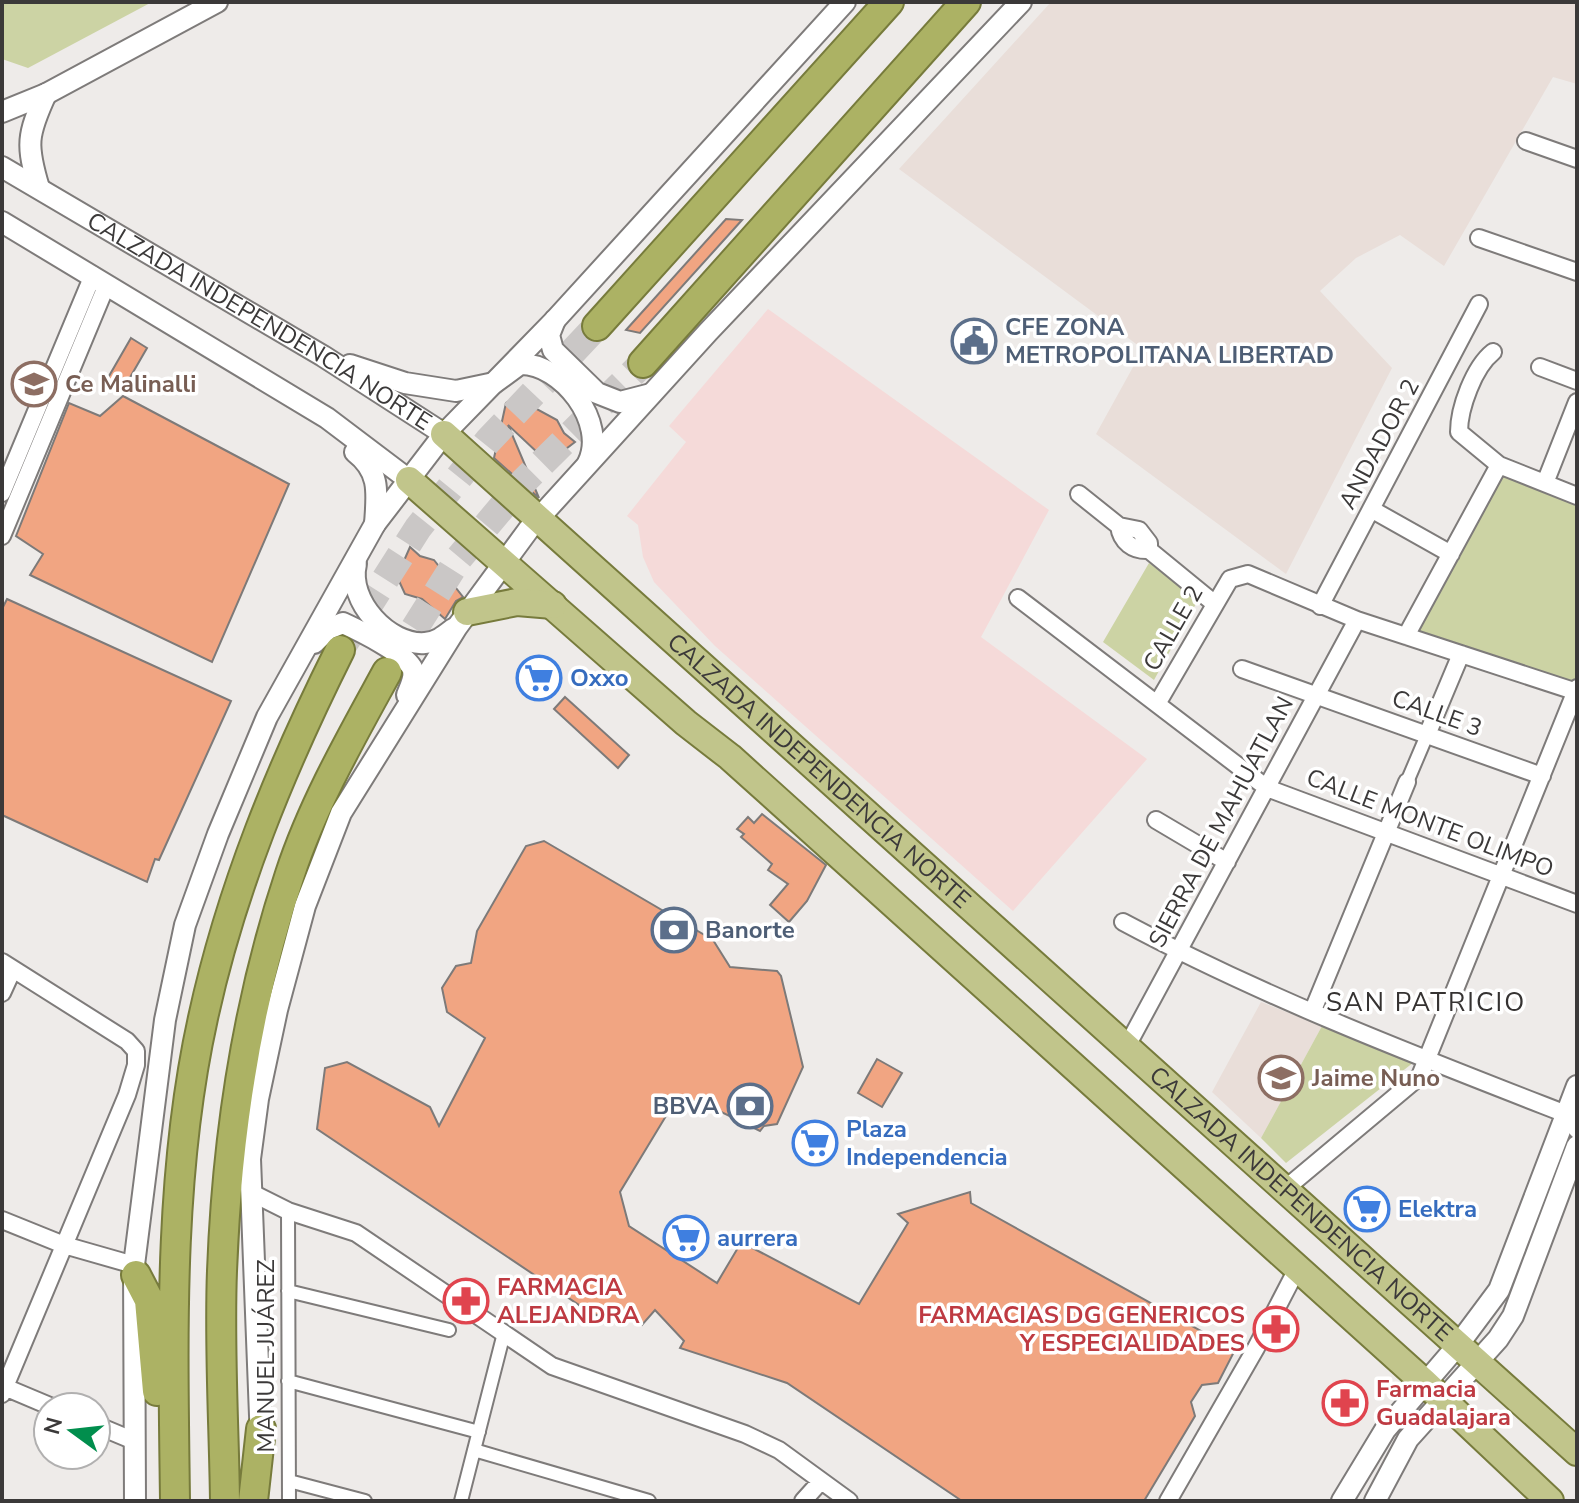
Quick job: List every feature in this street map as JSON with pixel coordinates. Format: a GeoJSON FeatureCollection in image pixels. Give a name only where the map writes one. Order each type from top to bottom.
{"type":"FeatureCollection","features":[{"type":"Feature","properties":{"kind":"highway"},"geometry":{"type":"LineString","coordinates":[[597,326],[889,2]]}},
{"type":"Feature","properties":{"kind":"highway"},"geometry":{"type":"LineString","coordinates":[[643,363],[966,2]]}},
{"type":"Feature","properties":{"kind":"highway"},"geometry":{"type":"LineString","coordinates":[[174,1501],[173,1383],[178,1199],[202,1020],[237,888],[297,735],[340,650]]}},
{"type":"Feature","properties":{"kind":"highway"},"geometry":{"type":"LineString","coordinates":[[225,1501],[222,1274],[238,1089],[252,1010],[291,870],[354,732],[387,672]]}},
{"type":"Feature","properties":{"kind":"highway"},"geometry":{"type":"LineString","coordinates":[[135,1270],[149,1300],[162,1439],[174,1501]]}},
{"type":"Feature","properties":{"kind":"highway"},"geometry":{"type":"LineString","coordinates":[[253,1501],[261,1429]]}},
{"type":"Feature","properties":{"kind":"main road","name":"CALZADA INDEPENDENCIA NORTE"},"geometry":{"type":"LineString","coordinates":[[444,434],[1285,1189],[1461,1362],[1577,1452]]}},
{"type":"Feature","properties":{"kind":"main road","name":"CALZADA INDEPENDENCIA NORTE"},"geometry":{"type":"LineString","coordinates":[[409,480],[686,723],[730,757],[1434,1391],[1550,1501]]}},
{"type":"Feature","properties":{"kind":"main road"},"geometry":{"type":"LineString","coordinates":[[462,619],[517,602],[553,605]]}},
{"type":"Feature","properties":{"kind":"street"},"geometry":{"type":"LineString","coordinates":[[2,112],[46,94],[217,2]]}},
{"type":"Feature","properties":{"kind":"street"},"geometry":{"type":"LineString","coordinates":[[135,1501],[132,1440],[135,1270],[165,1020],[185,925],[242,773],[267,717],[375,524],[444,434],[555,320],[845,2]]}},
{"type":"Feature","properties":{"kind":"street"},"geometry":{"type":"LineString","coordinates":[[264,1501],[250,1192],[258,1099],[305,906],[341,813],[462,619],[538,519],[1021,2]]}},
{"type":"Feature","properties":{"kind":"street"},"geometry":{"type":"LineString","coordinates":[[39,188],[28,145],[31,126],[46,94]]}},
{"type":"Feature","properties":{"kind":"street"},"geometry":{"type":"LineString","coordinates":[[1526,141],[1577,159]]}},
{"type":"Feature","properties":{"kind":"street","name":"CALZADA INDEPENDENCIA NORTE"},"geometry":{"type":"LineString","coordinates":[[2,167],[323,356],[444,434]]}},
{"type":"Feature","properties":{"kind":"street","name":"CALZADA INDEPENDENCIA NORTE"},"geometry":{"type":"LineString","coordinates":[[2,222],[327,418],[409,480]]}},
{"type":"Feature","properties":{"kind":"street"},"geometry":{"type":"LineString","coordinates":[[1479,238],[1577,272]]}},
{"type":"Feature","properties":{"kind":"street"},"geometry":{"type":"LineString","coordinates":[[2,493],[100,279]]}},
{"type":"Feature","properties":{"kind":"street"},"geometry":{"type":"LineString","coordinates":[[2,536],[100,279]]}},
{"type":"Feature","properties":{"kind":"street","name":"ANDADOR 2"},"geometry":{"type":"LineString","coordinates":[[1320,606],[1479,304]]}},
{"type":"Feature","properties":{"kind":"street"},"geometry":{"type":"LineString","coordinates":[[555,320],[549,335],[553,350],[597,393],[620,402],[652,394]]}},
{"type":"Feature","properties":{"kind":"street"},"geometry":{"type":"LineString","coordinates":[[1493,352],[1483,360],[1459,420],[1459,432],[1499,465],[1577,496]]}},
{"type":"Feature","properties":{"kind":"street"},"geometry":{"type":"LineString","coordinates":[[323,356],[440,391],[494,383],[520,364],[533,364],[546,370],[577,397],[592,434],[593,453],[584,469]]}},
{"type":"Feature","properties":{"kind":"street"},"geometry":{"type":"LineString","coordinates":[[1540,367],[1577,381]]}},
{"type":"Feature","properties":{"kind":"street"},"geometry":{"type":"LineString","coordinates":[[1545,483],[1577,402]]}},
{"type":"Feature","properties":{"kind":"street"},"geometry":{"type":"LineString","coordinates":[[327,418],[374,473],[377,481],[375,524]]}},
{"type":"Feature","properties":{"kind":"street"},"geometry":{"type":"LineString","coordinates":[[1406,636],[1499,465]]}},
{"type":"Feature","properties":{"kind":"street"},"geometry":{"type":"LineString","coordinates":[[1079,494],[1119,526],[1139,530],[1149,550],[1215,604]]}},
{"type":"Feature","properties":{"kind":"street"},"geometry":{"type":"LineString","coordinates":[[1371,509],[1451,554]]}},
{"type":"Feature","properties":{"kind":"street"},"geometry":{"type":"LineString","coordinates":[[359,552],[353,576],[357,599],[369,615],[412,642],[430,643],[462,619]]}},
{"type":"Feature","properties":{"kind":"street","name":"CALLE 2"},"geometry":{"type":"LineString","coordinates":[[1157,704],[1230,579],[1248,574],[1320,606]]}},
{"type":"Feature","properties":{"kind":"street","name":"CALLE MONTE OLIMPO"},"geometry":{"type":"LineString","coordinates":[[1018,598],[1059,630],[1078,633],[1086,641],[1090,654],[1267,788],[1577,904]]}},
{"type":"Feature","properties":{"kind":"street"},"geometry":{"type":"LineString","coordinates":[[1285,1189],[1412,1085],[1428,1061],[1577,691],[1320,606]]}},
{"type":"Feature","properties":{"kind":"street","name":"SIERRA DE MAHUATLAN"},"geometry":{"type":"LineString","coordinates":[[1127,1046],[1357,620]]}},
{"type":"Feature","properties":{"kind":"street"},"geometry":{"type":"LineString","coordinates":[[301,657],[328,629],[343,623],[374,638],[411,665],[414,673],[397,721]]}},
{"type":"Feature","properties":{"kind":"street"},"geometry":{"type":"LineString","coordinates":[[1313,1010],[1461,654]]}},
{"type":"Feature","properties":{"kind":"street","name":"CALLE 3"},"geometry":{"type":"LineString","coordinates":[[1242,669],[1542,776]]}},
{"type":"Feature","properties":{"kind":"street"},"geometry":{"type":"LineString","coordinates":[[1156,820],[1227,862]]}},
{"type":"Feature","properties":{"kind":"street"},"geometry":{"type":"LineString","coordinates":[[1123,922],[1179,952],[1572,1122]]}},
{"type":"Feature","properties":{"kind":"street"},"geometry":{"type":"LineString","coordinates":[[2,993],[8,965],[127,1041],[136,1051],[136,1065],[127,1095],[3,1389],[32,1400]]}},
{"type":"Feature","properties":{"kind":"street"},"geometry":{"type":"LineString","coordinates":[[1461,1362],[1499,1290],[1572,1122],[1577,1086]]}},
{"type":"Feature","properties":{"kind":"street"},"geometry":{"type":"LineString","coordinates":[[1342,1501],[1385,1430],[1434,1391],[1461,1362],[1513,1316],[1577,1146]]}},
{"type":"Feature","properties":{"kind":"street"},"geometry":{"type":"LineString","coordinates":[[250,1192],[288,1211],[356,1233],[552,1366],[745,1434],[779,1450],[849,1501]]}},
{"type":"Feature","properties":{"kind":"street","name":"MANUEL JUÁREZ"},"geometry":{"type":"LineString","coordinates":[[288,1211],[289,1501]]}},
{"type":"Feature","properties":{"kind":"street"},"geometry":{"type":"LineString","coordinates":[[2,1220],[135,1270]]}},
{"type":"Feature","properties":{"kind":"street"},"geometry":{"type":"LineString","coordinates":[[1168,1501],[1256,1348],[1297,1269]]}},
{"type":"Feature","properties":{"kind":"street"},"geometry":{"type":"LineString","coordinates":[[288,1291],[449,1330]]}},
{"type":"Feature","properties":{"kind":"street"},"geometry":{"type":"LineString","coordinates":[[461,1501],[504,1333]]}},
{"type":"Feature","properties":{"kind":"street"},"geometry":{"type":"LineString","coordinates":[[288,1381],[479,1432]]}},
{"type":"Feature","properties":{"kind":"street"},"geometry":{"type":"LineString","coordinates":[[1375,1501],[1434,1391]]}},
{"type":"Feature","properties":{"kind":"street"},"geometry":{"type":"LineString","coordinates":[[112,1432],[132,1440]]}},
{"type":"Feature","properties":{"kind":"street"},"geometry":{"type":"LineString","coordinates":[[474,1450],[649,1501]]}},
{"type":"Feature","properties":{"kind":"street"},"geometry":{"type":"LineString","coordinates":[[289,1481],[365,1501]]}},
{"type":"Feature","properties":{"kind":"street"},"geometry":{"type":"LineString","coordinates":[[803,1501],[821,1481]]}},
{"type":"Feature","properties":{"kind":"shaded area"},"geometry":{"type":"Polygon","coordinates":[[[1051,2],[1577,2],[1577,84],[1553,77],[1444,266],[1400,235],[1356,258],[1320,291],[1392,368],[1286,574],[1096,434],[1143,349],[899,169],[1051,2]]]}},
{"type":"Feature","properties":{"kind":"shaded area"},"geometry":{"type":"Polygon","coordinates":[[[768,309],[1049,510],[981,637],[1147,759],[1013,911],[715,646],[654,582],[643,557],[638,525],[627,516],[686,442],[669,426],[768,309]]]}},
{"type":"Feature","properties":{"kind":"shaded area"},"geometry":{"type":"Polygon","coordinates":[[[1261,1002],[1322,1026],[1261,1138],[1212,1092],[1261,1002]]]}},
{"type":"Feature","properties":{"kind":"green space"},"geometry":{"type":"Polygon","coordinates":[[[2,2],[152,2],[28,68],[2,59],[2,2]]]}},
{"type":"Feature","properties":{"kind":"green space"},"geometry":{"type":"Polygon","coordinates":[[[1499,465],[1577,496],[1577,688],[1406,636],[1499,465]]]}},
{"type":"Feature","properties":{"kind":"green space"},"geometry":{"type":"Polygon","coordinates":[[[1149,563],[1198,600],[1154,680],[1103,642],[1149,563]]]}},
{"type":"Feature","properties":{"kind":"green space"},"geometry":{"type":"Polygon","coordinates":[[[1322,1026],[1414,1062],[1286,1163],[1261,1138],[1322,1026]]]}},
{"type":"Feature","properties":{"kind":"building"},"geometry":{"type":"Polygon","coordinates":[[[726,219],[742,220],[640,333],[626,330],[726,219]]]}},
{"type":"Feature","properties":{"kind":"building"},"geometry":{"type":"Polygon","coordinates":[[[131,338],[147,348],[121,393],[105,383],[131,338]]]}},
{"type":"Feature","properties":{"kind":"building"},"geometry":{"type":"Polygon","coordinates":[[[521,394],[531,406],[557,420],[564,433],[575,442],[562,452],[554,468],[508,425],[539,498],[494,458],[506,403],[521,394]]]}},
{"type":"Feature","properties":{"kind":"building"},"geometry":{"type":"Polygon","coordinates":[[[123,396],[289,484],[212,662],[30,575],[43,554],[16,536],[69,403],[100,416],[123,396]]]}},
{"type":"Feature","properties":{"kind":"building"},"geometry":{"type":"Polygon","coordinates":[[[410,547],[420,556],[434,560],[463,597],[456,601],[445,619],[422,599],[405,594],[399,581],[387,572],[403,563],[410,547]]]}},
{"type":"Feature","properties":{"kind":"building"},"geometry":{"type":"Polygon","coordinates":[[[7,599],[231,701],[159,860],[155,859],[147,882],[2,815],[2,609],[7,599]]]}},
{"type":"Feature","properties":{"kind":"building"},"geometry":{"type":"Polygon","coordinates":[[[565,697],[629,755],[618,768],[554,709],[565,697]]]}},
{"type":"Feature","properties":{"kind":"building"},"geometry":{"type":"Polygon","coordinates":[[[762,814],[826,865],[807,901],[789,922],[770,905],[788,884],[768,870],[772,864],[741,837],[744,834],[737,829],[748,817],[754,823],[762,814]]]}},
{"type":"Feature","properties":{"kind":"building"},"geometry":{"type":"Polygon","coordinates":[[[544,841],[713,940],[730,967],[777,971],[781,976],[803,1067],[777,1124],[764,1126],[760,1131],[697,1100],[669,1111],[620,1192],[629,1226],[717,1283],[739,1246],[745,1244],[859,1304],[908,1223],[898,1214],[970,1192],[971,1203],[1235,1350],[1218,1383],[1202,1385],[1191,1402],[1195,1416],[1144,1501],[962,1501],[787,1383],[680,1348],[684,1341],[655,1310],[642,1325],[624,1311],[614,1321],[591,1313],[317,1129],[325,1068],[347,1062],[430,1107],[439,1126],[485,1038],[447,1012],[442,988],[456,966],[471,963],[477,931],[526,846],[544,841]]]}},
{"type":"Feature","properties":{"kind":"building"},"geometry":{"type":"Polygon","coordinates":[[[877,1059],[902,1073],[882,1107],[858,1093],[877,1059]]]}},
{"type":"Feature","properties":{"kind":"tunnel"},"geometry":{"type":"LineString","coordinates":[[340,650],[418,528],[488,441],[597,326]]}},
{"type":"Feature","properties":{"kind":"tunnel"},"geometry":{"type":"LineString","coordinates":[[392,664],[459,558],[524,481],[643,363]]}},
{"type":"Feature","properties":{"kind":"place","name":"CFE ZONA METROPOLITANA LIBERTAD"},"geometry":{"type":"Point","coordinates":[974,341]}},
{"type":"Feature","properties":{"kind":"place","name":"Ce Malinalli"},"geometry":{"type":"Point","coordinates":[34,384]}},
{"type":"Feature","properties":{"kind":"place","name":"Oxxo"},"geometry":{"type":"Point","coordinates":[539,678]}},
{"type":"Feature","properties":{"kind":"place","name":"Banorte"},"geometry":{"type":"Point","coordinates":[674,930]}},
{"type":"Feature","properties":{"kind":"place","name":"Jaime Nuno"},"geometry":{"type":"Point","coordinates":[1281,1078]}},
{"type":"Feature","properties":{"kind":"place","name":"BBVA"},"geometry":{"type":"Point","coordinates":[750,1106]}},
{"type":"Feature","properties":{"kind":"place","name":"Plaza Independencia"},"geometry":{"type":"Point","coordinates":[815,1143]}},
{"type":"Feature","properties":{"kind":"place","name":"Elektra"},"geometry":{"type":"Point","coordinates":[1367,1209]}},
{"type":"Feature","properties":{"kind":"place","name":"aurrera"},"geometry":{"type":"Point","coordinates":[686,1238]}},
{"type":"Feature","properties":{"kind":"place","name":"FARMACIA ALEJANDRA"},"geometry":{"type":"Point","coordinates":[466,1301]}},
{"type":"Feature","properties":{"kind":"place","name":"FARMACIAS DG GENERICOS Y ESPECIALIDADES"},"geometry":{"type":"Point","coordinates":[1276,1329]}},
{"type":"Feature","properties":{"kind":"place","name":"Farmacia Guadalajara"},"geometry":{"type":"Point","coordinates":[1345,1403]}},
{"type":"Feature","properties":{"kind":"district","name":"SAN PATRICIO"},"geometry":{"type":"Point","coordinates":[1426,1002]}}]}
